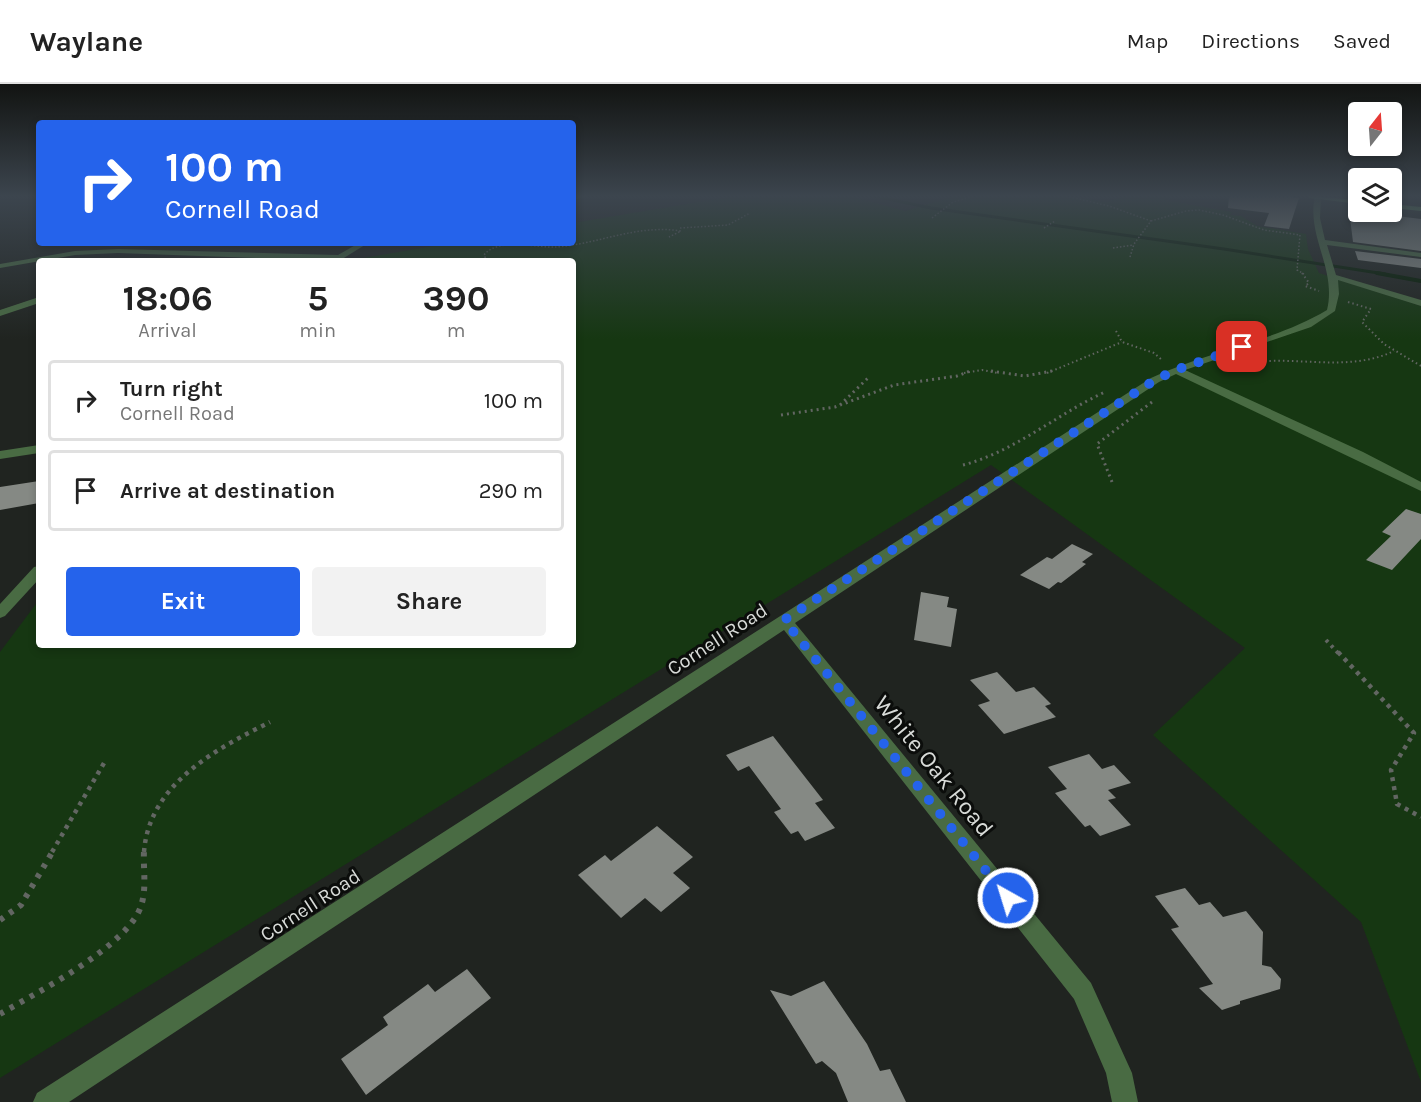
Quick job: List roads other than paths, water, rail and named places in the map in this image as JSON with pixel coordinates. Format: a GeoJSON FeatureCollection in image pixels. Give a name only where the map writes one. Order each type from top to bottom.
{"type":"FeatureCollection","features":[{"type":"Feature","properties":{"kind":"street"},"geometry":{"type":"LineString","coordinates":[[1322,244],[1330,268],[1421,303]]}},
{"type":"Feature","properties":{"kind":"street"},"geometry":{"type":"LineString","coordinates":[[1333,244],[1421,255]]}},
{"type":"Feature","properties":{"kind":"street"},"geometry":{"type":"LineString","coordinates":[[159,258],[181,246]]}},
{"type":"Feature","properties":{"kind":"street"},"geometry":{"type":"LineString","coordinates":[[338,258],[359,246]]}},
{"type":"Feature","properties":{"kind":"street"},"geometry":{"type":"LineString","coordinates":[[50,258],[75,254],[172,252],[313,258]]}},
{"type":"Feature","properties":{"kind":"street"},"geometry":{"type":"LineString","coordinates":[[0,266],[36,260]]}},
{"type":"Feature","properties":{"kind":"street","name":"Cornell Road"},"geometry":{"type":"LineString","coordinates":[[46,1102],[1155,380],[1176,370],[1308,325],[1331,311],[1334,296],[1330,268]]}},
{"type":"Feature","properties":{"kind":"street"},"geometry":{"type":"LineString","coordinates":[[0,313],[36,301]]}},
{"type":"Feature","properties":{"kind":"street"},"geometry":{"type":"LineString","coordinates":[[1176,370],[1359,454],[1421,487]]}},
{"type":"Feature","properties":{"kind":"street"},"geometry":{"type":"LineString","coordinates":[[0,455],[36,449]]}},
{"type":"Feature","properties":{"kind":"street"},"geometry":{"type":"LineString","coordinates":[[0,613],[36,573]]}},
{"type":"Feature","properties":{"kind":"street","name":"White Oak Road"},"geometry":{"type":"LineString","coordinates":[[784,620],[1083,991],[1119,1073],[1125,1102]]}},
{"type":"Feature","properties":{"kind":"waterway"},"geometry":{"type":"LineString","coordinates":[[1185,244],[1385,274]]}},
{"type":"Feature","properties":{"kind":"waterway"},"geometry":{"type":"LineString","coordinates":[[1377,273],[1421,281]]}}]}
